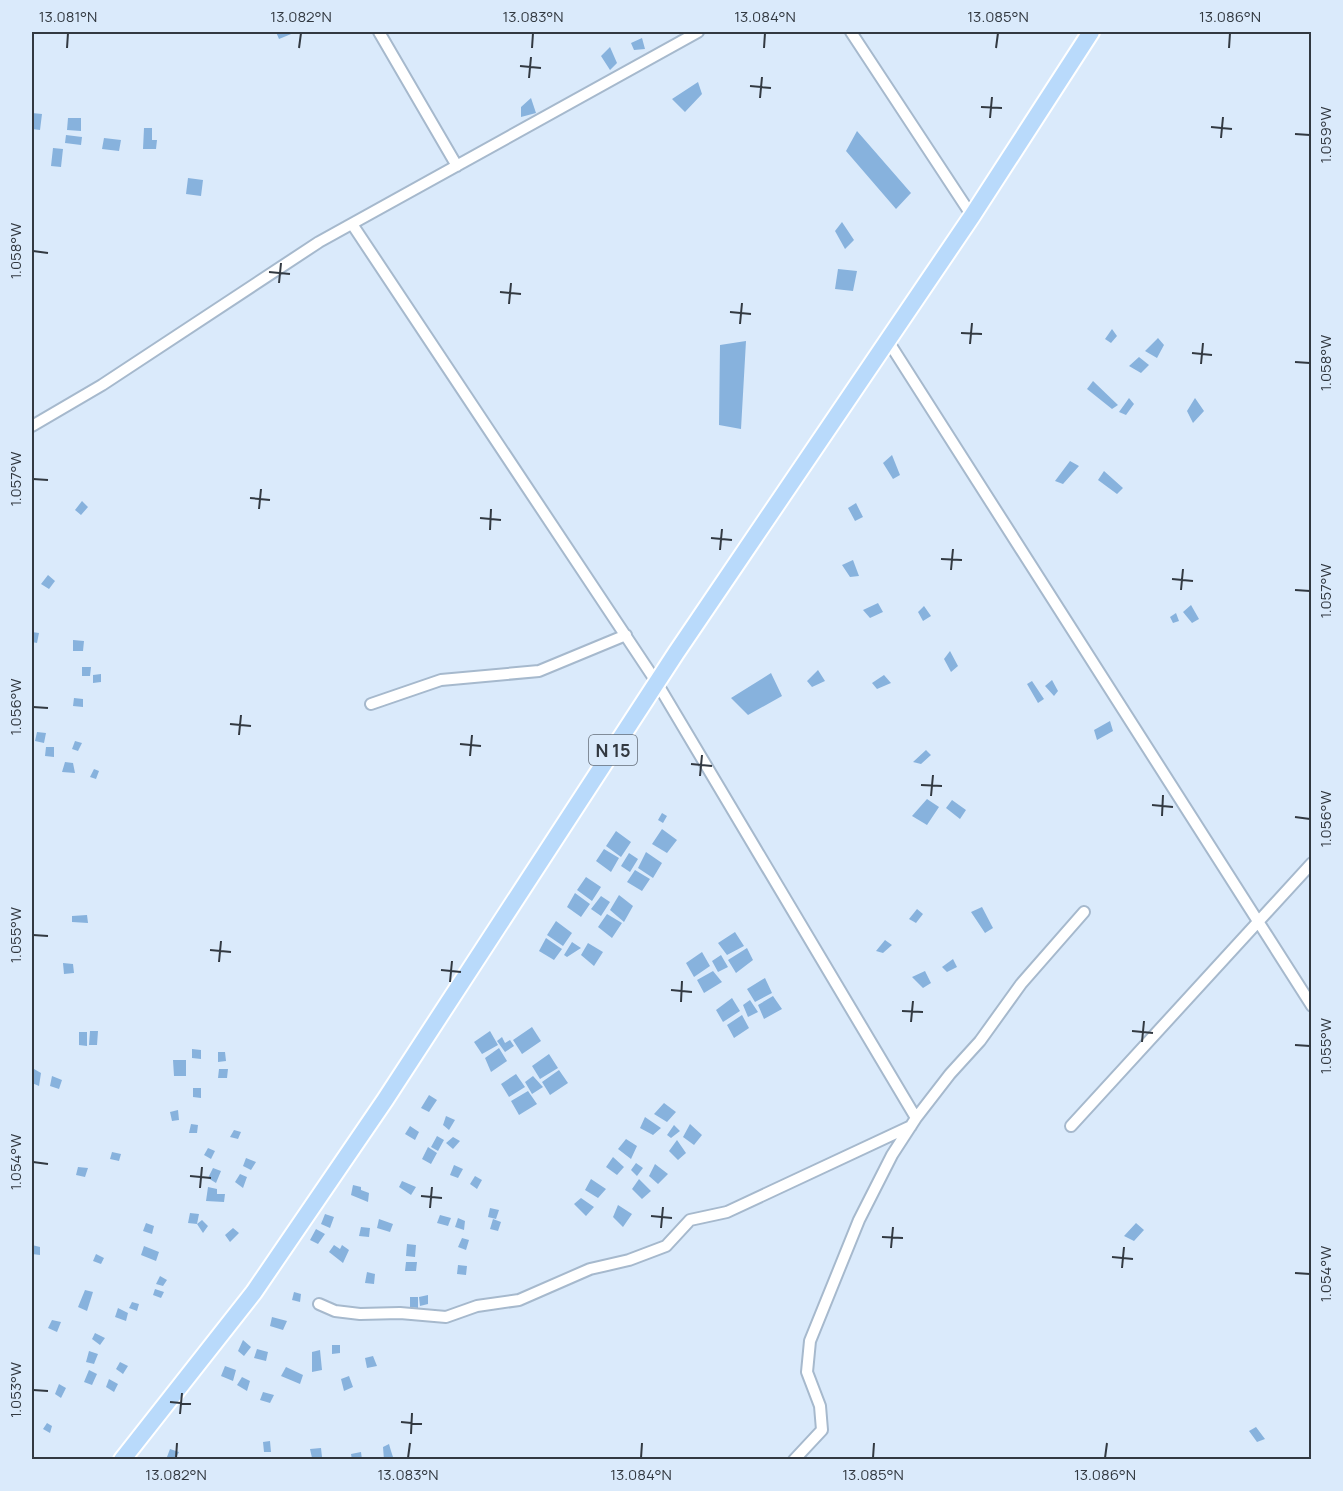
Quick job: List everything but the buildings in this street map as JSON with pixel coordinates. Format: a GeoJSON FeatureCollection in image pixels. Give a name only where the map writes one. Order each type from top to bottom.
{"type":"FeatureCollection","features":[{"type":"Feature","properties":{"kind":"main road","name":"N 15"},"geometry":{"type":"LineString","coordinates":[[122,1460],[254,1292],[385,1100],[657,683],[972,216],[1091,32]]}},
{"type":"Feature","properties":{"kind":"street"},"geometry":{"type":"LineString","coordinates":[[379,32],[457,166]]}},
{"type":"Feature","properties":{"kind":"street"},"geometry":{"type":"LineString","coordinates":[[32,426],[102,385],[319,242],[699,32]]}},
{"type":"Feature","properties":{"kind":"street"},"geometry":{"type":"LineString","coordinates":[[851,32],[972,216]]}},
{"type":"Feature","properties":{"kind":"street"},"geometry":{"type":"LineString","coordinates":[[352,224],[657,683],[914,1122]]}},
{"type":"Feature","properties":{"kind":"street"},"geometry":{"type":"LineString","coordinates":[[888,340],[1311,1006]]}},
{"type":"Feature","properties":{"kind":"street"},"geometry":{"type":"LineString","coordinates":[[371,704],[441,680],[539,670],[626,635]]}},
{"type":"Feature","properties":{"kind":"street"},"geometry":{"type":"LineString","coordinates":[[1071,1126],[1311,863]]}},
{"type":"Feature","properties":{"kind":"street"},"geometry":{"type":"LineString","coordinates":[[794,1460],[822,1430],[820,1406],[807,1372],[810,1341],[859,1220],[892,1155],[950,1074],[980,1041],[1021,984],[1084,912]]}},
{"type":"Feature","properties":{"kind":"street"},"geometry":{"type":"LineString","coordinates":[[319,1304],[335,1311],[360,1314],[400,1313],[446,1317],[477,1306],[519,1300],[590,1269],[629,1260],[666,1246],[690,1220],[727,1212],[914,1122]]}}]}
